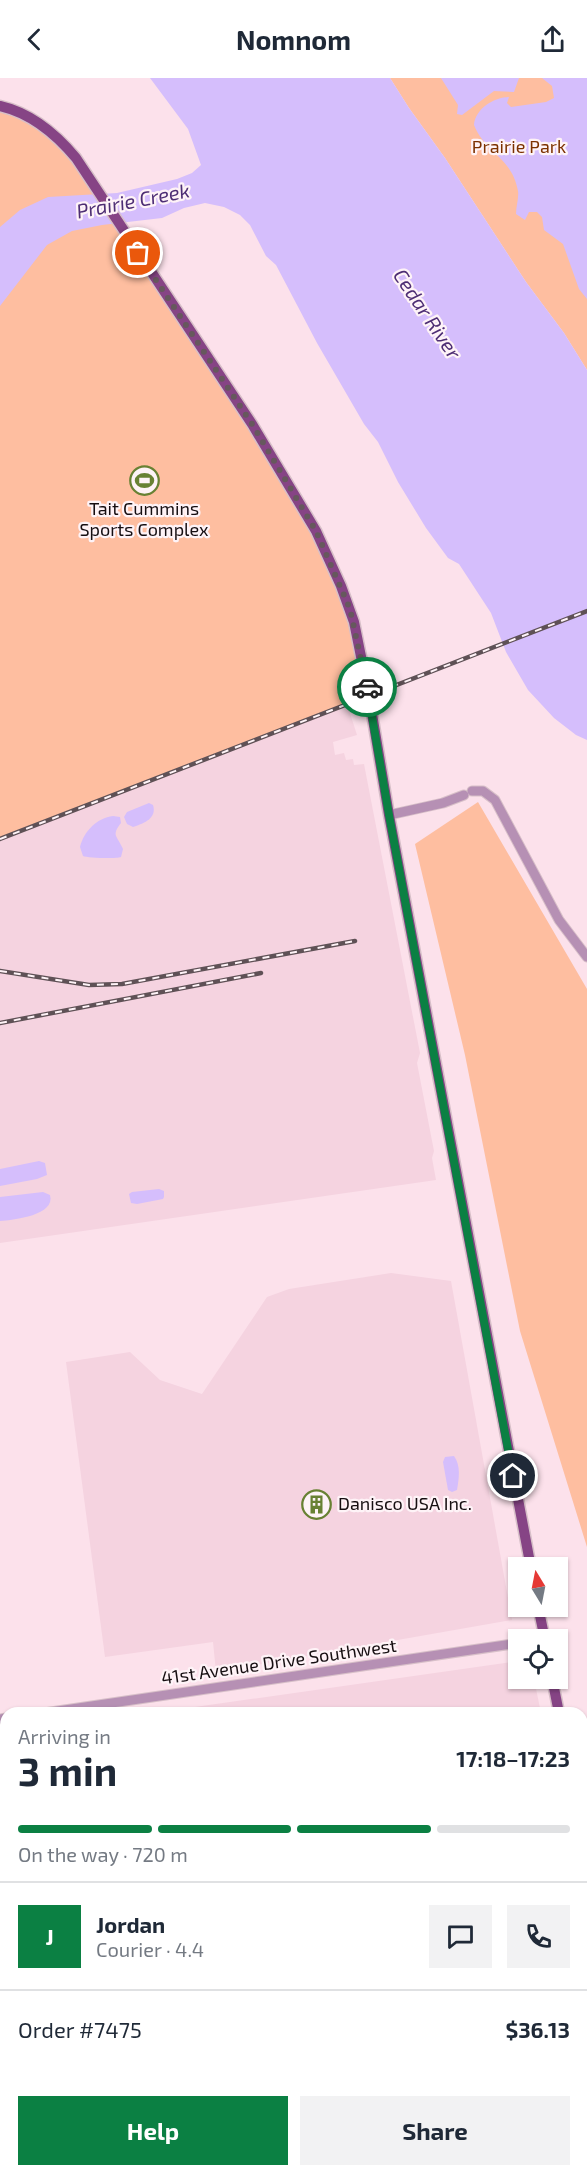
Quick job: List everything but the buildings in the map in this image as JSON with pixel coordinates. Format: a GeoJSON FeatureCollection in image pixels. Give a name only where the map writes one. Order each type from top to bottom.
{"type":"FeatureCollection","features":[{"type":"Feature","properties":{"kind":"main road"},"geometry":{"type":"LineString","coordinates":[[0,106],[12,109],[36,121],[60,138],[89,178],[280,468],[316,531],[345,596],[356,634],[529,1557]]}},
{"type":"Feature","properties":{"kind":"main road"},"geometry":{"type":"LineString","coordinates":[[554,1689],[558,1707]]}},
{"type":"Feature","properties":{"kind":"street"},"geometry":{"type":"LineString","coordinates":[[389,815],[483,791],[495,800],[559,920],[587,957]]}},
{"type":"Feature","properties":{"kind":"street","name":"41st Avenue Drive Southwest"},"geometry":{"type":"LineString","coordinates":[[85,1707],[508,1645]]}},
{"type":"Feature","properties":{"kind":"shaded area"},"geometry":{"type":"Polygon","coordinates":[[[347,704],[357,735],[333,742],[335,755],[344,753],[346,760],[353,759],[354,765],[364,764],[420,1053],[417,1063],[434,1151],[432,1158],[436,1180],[0,1243],[0,839],[347,704]]]}},
{"type":"Feature","properties":{"kind":"shaded area"},"geometry":{"type":"Polygon","coordinates":[[[391,1273],[451,1281],[508,1598],[508,1617],[511,1617],[512,1620],[216,1672],[213,1642],[105,1657],[66,1362],[130,1352],[160,1380],[202,1394],[267,1297],[289,1289],[391,1273]]]}},
{"type":"Feature","properties":{"kind":"shaded area"},"geometry":{"type":"Polygon","coordinates":[[[508,1663],[508,1689],[536,1689],[540,1707],[195,1707],[508,1663]]]}},
{"type":"Feature","properties":{"kind":"green space","name":"Prairie Park"},"geometry":{"type":"Polygon","coordinates":[[[390,78],[587,78],[587,370],[564,333],[526,282],[390,78]]]}},
{"type":"Feature","properties":{"kind":"green space","name":"Tait Cummins Sports Complex"},"geometry":{"type":"Polygon","coordinates":[[[0,106],[60,138],[252,424],[341,586],[369,696],[0,839],[0,106]]]}},
{"type":"Feature","properties":{"kind":"green space"},"geometry":{"type":"Polygon","coordinates":[[[478,802],[587,989],[587,1547],[520,1331],[465,1055],[415,844],[478,802]]]}},
{"type":"Feature","properties":{"kind":"water"},"geometry":{"type":"Polygon","coordinates":[[[150,78],[390,78],[526,282],[564,333],[587,370],[587,740],[576,735],[554,718],[528,690],[506,652],[491,613],[459,564],[448,558],[426,528],[398,482],[378,442],[364,424],[317,343],[276,265],[266,256],[250,225],[240,215],[224,207],[205,203],[184,208],[162,218],[72,231],[47,245],[0,306],[0,227],[20,210],[48,197],[117,193],[177,179],[192,173],[201,165],[188,129],[150,78]]]}},
{"type":"Feature","properties":{"kind":"water"},"geometry":{"type":"Polygon","coordinates":[[[441,78],[519,78],[514,92],[494,91],[462,115],[457,114],[458,105],[441,78]]]}},
{"type":"Feature","properties":{"kind":"water"},"geometry":{"type":"Polygon","coordinates":[[[542,78],[587,78],[587,299],[579,289],[563,244],[544,230],[542,217],[537,212],[529,212],[525,220],[516,214],[518,194],[515,180],[510,170],[485,142],[474,125],[482,109],[497,99],[509,97],[507,103],[511,107],[546,102],[554,98],[552,86],[542,78]]]}},
{"type":"Feature","properties":{"kind":"water"},"geometry":{"type":"Polygon","coordinates":[[[149,803],[153,805],[152,817],[133,827],[127,824],[124,817],[127,812],[149,803]]]}},
{"type":"Feature","properties":{"kind":"water"},"geometry":{"type":"Polygon","coordinates":[[[120,817],[121,823],[116,833],[123,849],[121,857],[83,856],[80,847],[88,831],[102,819],[120,817]]]}},
{"type":"Feature","properties":{"kind":"water"},"geometry":{"type":"Polygon","coordinates":[[[39,1161],[45,1163],[47,1175],[0,1186],[0,1169],[39,1161]]]}},
{"type":"Feature","properties":{"kind":"water"},"geometry":{"type":"Polygon","coordinates":[[[159,1189],[164,1191],[163,1199],[131,1203],[129,1194],[132,1192],[159,1189]]]}},
{"type":"Feature","properties":{"kind":"water"},"geometry":{"type":"Polygon","coordinates":[[[43,1192],[50,1195],[50,1202],[41,1212],[24,1218],[0,1221],[0,1197],[43,1192]]]}},
{"type":"Feature","properties":{"kind":"water"},"geometry":{"type":"Polygon","coordinates":[[[454,1456],[459,1468],[459,1477],[457,1490],[452,1492],[448,1490],[443,1462],[445,1457],[454,1456]]]}},
{"type":"Feature","properties":{"kind":"railway"},"geometry":{"type":"LineString","coordinates":[[0,839],[587,611]]}},
{"type":"Feature","properties":{"kind":"railway"},"geometry":{"type":"LineString","coordinates":[[0,971],[89,985],[122,984],[355,941]]}},
{"type":"Feature","properties":{"kind":"railway"},"geometry":{"type":"LineString","coordinates":[[0,1023],[261,973]]}},
{"type":"Feature","properties":{"kind":"way so far"},"geometry":{"type":"LineString","coordinates":[[138,253],[252,424],[316,531],[350,609],[367,687]]}},
{"type":"Feature","properties":{"kind":"place","name":"Tait Cummins Sports Complex"},"geometry":{"type":"Point","coordinates":[144,480]}},
{"type":"Feature","properties":{"kind":"place","name":"Danisco USA Inc."},"geometry":{"type":"Point","coordinates":[317,1504]}},
{"type":"Feature","properties":{"kind":"route"},"geometry":{"type":"LineString","coordinates":[[367,687],[513,1476]]}},
{"type":"Feature","properties":{"kind":"water label","name":"Prairie Creek"},"geometry":{"type":"Point","coordinates":[133,201]}},
{"type":"Feature","properties":{"kind":"water label","name":"Cedar River"},"geometry":{"type":"Point","coordinates":[427,314]}}]}
